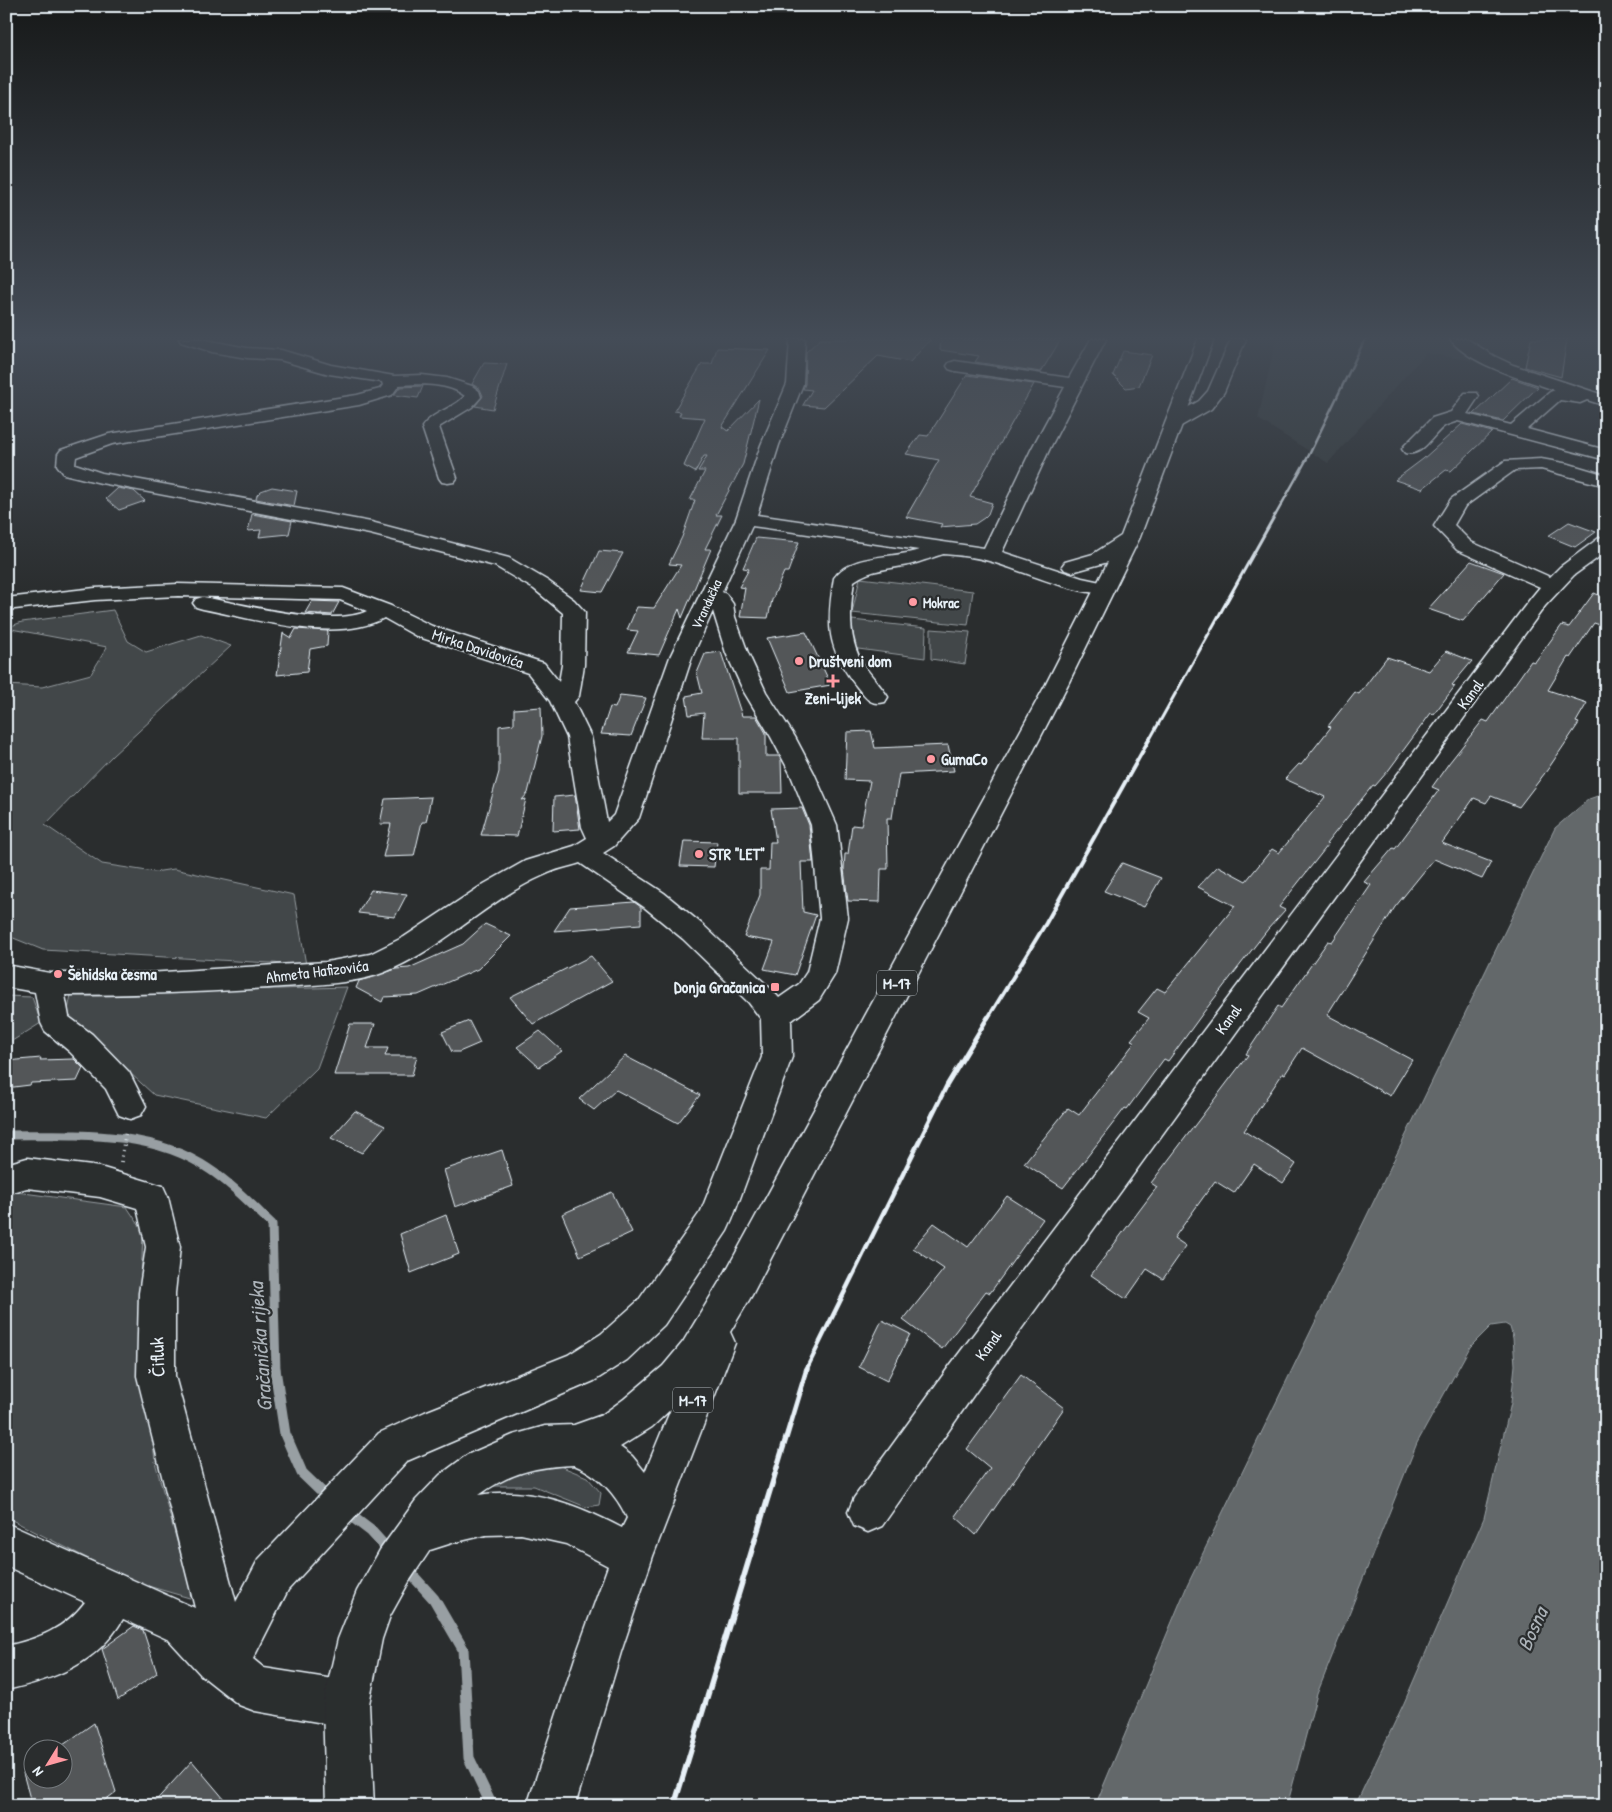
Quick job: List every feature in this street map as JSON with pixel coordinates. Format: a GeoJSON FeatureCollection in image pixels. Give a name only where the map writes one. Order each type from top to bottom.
{"type":"FeatureCollection","features":[{"type":"Feature","properties":{"kind":"street"},"geometry":{"type":"LineString","coordinates":[[206,424],[109,439],[67,454],[66,466],[70,470],[101,478],[371,528],[502,562],[541,585],[567,604],[574,612],[573,665],[568,696],[561,700]]}},
{"type":"Feature","properties":{"kind":"street"},"geometry":{"type":"LineString","coordinates":[[432,424],[430,426],[448,478]]}},
{"type":"Feature","properties":{"kind":"street","name":"Vrandučka"},"geometry":{"type":"LineString","coordinates":[[594,846],[626,818],[681,657],[746,519],[779,424]]}},
{"type":"Feature","properties":{"kind":"street"},"geometry":{"type":"LineString","coordinates":[[991,555],[1054,424]]}},
{"type":"Feature","properties":{"kind":"street","name":"M-17"},"geometry":{"type":"LineString","coordinates":[[553,1799],[599,1652],[640,1537],[739,1284],[1057,684],[1130,537],[1174,424]]}},
{"type":"Feature","properties":{"kind":"street"},"geometry":{"type":"LineString","coordinates":[[1410,449],[1436,424]]}},
{"type":"Feature","properties":{"kind":"street"},"geometry":{"type":"LineString","coordinates":[[1486,424],[1606,455]]}},
{"type":"Feature","properties":{"kind":"street"},"geometry":{"type":"LineString","coordinates":[[1514,431],[1523,424]]}},
{"type":"Feature","properties":{"kind":"street"},"geometry":{"type":"LineString","coordinates":[[1553,585],[1498,563],[1464,546],[1444,526],[1458,503],[1511,465],[1541,464],[1563,468],[1606,481]]}},
{"type":"Feature","properties":{"kind":"street"},"geometry":{"type":"LineString","coordinates":[[746,519],[991,555],[1012,560],[1078,583],[1105,585]]}},
{"type":"Feature","properties":{"kind":"street"},"geometry":{"type":"LineString","coordinates":[[1072,566],[1100,558],[1130,537]]}},
{"type":"Feature","properties":{"kind":"street","name":"Kanal"},"geometry":{"type":"LineString","coordinates":[[868,1512],[964,1377],[1292,931],[1538,602],[1567,571],[1606,542]]}},
{"type":"Feature","properties":{"kind":"street"},"geometry":{"type":"LineString","coordinates":[[877,697],[848,657],[842,642],[841,594],[844,578],[856,569],[921,556],[933,551],[938,546]]}},
{"type":"Feature","properties":{"kind":"street"},"geometry":{"type":"LineString","coordinates":[[1012,560],[1072,566],[1094,574],[1105,585]]}},
{"type":"Feature","properties":{"kind":"street","name":"Mirka Davidovića"},"geometry":{"type":"LineString","coordinates":[[6,604],[114,593],[178,590],[274,590],[344,594],[384,610],[424,630],[536,668],[561,700],[579,737],[597,833],[594,846]]}},
{"type":"Feature","properties":{"kind":"street"},"geometry":{"type":"LineString","coordinates":[[711,594],[719,598],[724,604],[724,617],[740,661],[755,692],[783,737],[802,773],[824,825],[834,918],[821,974],[809,992],[776,1016]]}},
{"type":"Feature","properties":{"kind":"street"},"geometry":{"type":"LineString","coordinates":[[6,618],[95,604],[164,597],[286,616],[319,624],[352,622],[369,618],[384,610]]}},
{"type":"Feature","properties":{"kind":"street"},"geometry":{"type":"LineString","coordinates":[[221,1663],[273,1575],[393,1447],[438,1426],[581,1368],[614,1347],[650,1313],[716,1220],[777,1057],[776,1016],[759,995],[693,932],[594,846]]}},
{"type":"Feature","properties":{"kind":"street","name":"Ahmeta Hafizovića"},"geometry":{"type":"LineString","coordinates":[[6,976],[50,984],[147,984],[326,973],[376,964],[414,944],[494,891],[534,868],[594,846]]}},
{"type":"Feature","properties":{"kind":"street"},"geometry":{"type":"LineString","coordinates":[[50,984],[50,999],[56,1023],[81,1043],[118,1081],[128,1115]]}},
{"type":"Feature","properties":{"kind":"street","name":"Čifluk"},"geometry":{"type":"LineString","coordinates":[[6,1179],[27,1173],[91,1180],[151,1197],[163,1247],[157,1293],[156,1376],[218,1614],[221,1663]]}},
{"type":"Feature","properties":{"kind":"street"},"geometry":{"type":"LineString","coordinates":[[350,1806],[346,1704],[360,1639],[372,1606],[430,1514],[454,1489],[481,1469],[512,1455],[537,1448],[574,1444],[614,1430],[638,1413],[676,1379],[696,1354],[739,1284]]}},
{"type":"Feature","properties":{"kind":"street"},"geometry":{"type":"LineString","coordinates":[[412,1542],[448,1522],[482,1514],[520,1514],[640,1537],[636,1492],[618,1470],[596,1452],[574,1444]]}},
{"type":"Feature","properties":{"kind":"street"},"geometry":{"type":"LineString","coordinates":[[6,1544],[184,1625],[221,1663],[255,1690],[346,1704]]}},
{"type":"Feature","properties":{"kind":"street"},"geometry":{"type":"LineString","coordinates":[[6,1668],[38,1661],[66,1648],[94,1624],[114,1594]]}},
{"type":"Feature","properties":{"kind":"path"},"geometry":{"type":"LineString","coordinates":[[122,1158],[128,1115]]}},
{"type":"Feature","properties":{"kind":"shaded area"},"geometry":{"type":"Polygon","coordinates":[[[1265,424],[1363,424],[1328,463],[1265,424]]]}},
{"type":"Feature","properties":{"kind":"shaded area","name":"Mokrac"},"geometry":{"type":"Polygon","coordinates":[[[860,578],[973,591],[968,625],[852,613],[860,578]]]}},
{"type":"Feature","properties":{"kind":"shaded area"},"geometry":{"type":"Polygon","coordinates":[[[113,610],[128,641],[146,652],[201,635],[231,646],[112,756],[45,825],[102,864],[154,872],[174,869],[294,895],[306,965],[43,950],[6,935],[6,685],[42,687],[91,674],[107,647],[6,628],[22,622],[113,610]]]}},
{"type":"Feature","properties":{"kind":"shaded area","name":"Mokrac"},"geometry":{"type":"Polygon","coordinates":[[[852,620],[926,628],[925,658],[851,648],[852,620]]]}},
{"type":"Feature","properties":{"kind":"shaded area","name":"Mokrac"},"geometry":{"type":"Polygon","coordinates":[[[931,629],[970,632],[965,664],[931,659],[931,629]]]}},
{"type":"Feature","properties":{"kind":"shaded area"},"geometry":{"type":"Polygon","coordinates":[[[347,987],[317,1068],[266,1118],[154,1095],[67,1015],[71,995],[347,987]]]}},
{"type":"Feature","properties":{"kind":"shaded area"},"geometry":{"type":"Polygon","coordinates":[[[6,996],[32,997],[41,1023],[12,1041],[6,1041],[6,996]]]}},
{"type":"Feature","properties":{"kind":"shaded area"},"geometry":{"type":"Polygon","coordinates":[[[9,1191],[127,1207],[143,1231],[140,1310],[155,1462],[193,1599],[134,1582],[6,1517],[6,1195],[9,1191]]]}},
{"type":"Feature","properties":{"kind":"shaded area"},"geometry":{"type":"Polygon","coordinates":[[[560,1466],[587,1477],[601,1493],[599,1505],[586,1507],[534,1486],[493,1486],[503,1470],[560,1466]]]}},
{"type":"Feature","properties":{"kind":"water","name":"Bosna"},"geometry":{"type":"Polygon","coordinates":[[[1606,793],[1606,1806],[1355,1806],[1404,1703],[1484,1518],[1511,1403],[1515,1365],[1513,1338],[1510,1327],[1505,1324],[1491,1326],[1470,1347],[1417,1443],[1317,1694],[1287,1806],[1095,1806],[1187,1586],[1555,828],[1589,799],[1606,793]]]}},
{"type":"Feature","properties":{"kind":"building"},"geometry":{"type":"Polygon","coordinates":[[[703,424],[724,424],[722,427],[728,431],[735,424],[753,424],[743,464],[716,515],[722,515],[705,549],[711,549],[682,618],[679,609],[659,655],[628,652],[638,631],[627,630],[637,607],[654,608],[681,565],[669,564],[682,537],[695,500],[690,500],[705,471],[698,471],[707,456],[704,456],[695,472],[684,466],[703,424]]]}},
{"type":"Feature","properties":{"kind":"building"},"geometry":{"type":"Polygon","coordinates":[[[936,424],[1012,424],[970,497],[992,503],[988,514],[975,524],[940,527],[942,524],[906,517],[939,460],[906,454],[920,435],[928,436],[936,424]]]}},
{"type":"Feature","properties":{"kind":"building"},"geometry":{"type":"Polygon","coordinates":[[[1462,424],[1492,432],[1451,471],[1446,470],[1422,489],[1395,480],[1423,459],[1462,424]]]}},
{"type":"Feature","properties":{"kind":"building"},"geometry":{"type":"Polygon","coordinates":[[[272,487],[297,491],[294,506],[256,499],[261,491],[272,487]]]}},
{"type":"Feature","properties":{"kind":"building"},"geometry":{"type":"Polygon","coordinates":[[[118,488],[134,491],[145,501],[119,510],[106,499],[118,488]]]}},
{"type":"Feature","properties":{"kind":"building"},"geometry":{"type":"Polygon","coordinates":[[[252,514],[292,521],[289,534],[259,537],[261,530],[248,531],[252,514]]]}},
{"type":"Feature","properties":{"kind":"building"},"geometry":{"type":"Polygon","coordinates":[[[1569,522],[1596,532],[1575,547],[1548,536],[1569,522]]]}},
{"type":"Feature","properties":{"kind":"building"},"geometry":{"type":"Polygon","coordinates":[[[756,538],[799,542],[788,572],[784,572],[772,600],[768,618],[740,617],[745,588],[739,587],[749,569],[743,568],[756,538]]]}},
{"type":"Feature","properties":{"kind":"building"},"geometry":{"type":"Polygon","coordinates":[[[599,551],[623,553],[602,592],[581,590],[599,551]]]}},
{"type":"Feature","properties":{"kind":"building"},"geometry":{"type":"Polygon","coordinates":[[[1471,561],[1504,573],[1463,621],[1428,609],[1471,561]]]}},
{"type":"Feature","properties":{"kind":"building"},"geometry":{"type":"Polygon","coordinates":[[[1594,593],[1606,598],[1606,627],[1594,623],[1570,658],[1568,657],[1548,690],[1587,703],[1576,722],[1579,723],[1548,769],[1519,807],[1491,796],[1486,803],[1474,798],[1442,843],[1491,862],[1482,879],[1434,859],[1395,907],[1327,1015],[1412,1060],[1390,1096],[1302,1048],[1244,1131],[1296,1164],[1283,1183],[1254,1164],[1234,1193],[1215,1181],[1174,1238],[1186,1246],[1163,1279],[1147,1269],[1126,1299],[1091,1275],[1157,1187],[1151,1183],[1248,1055],[1246,1054],[1278,1006],[1281,1008],[1328,941],[1332,942],[1371,885],[1364,882],[1393,848],[1395,849],[1439,790],[1432,787],[1449,763],[1483,720],[1488,722],[1531,661],[1535,662],[1562,625],[1569,627],[1594,593]]]}},
{"type":"Feature","properties":{"kind":"building"},"geometry":{"type":"Polygon","coordinates":[[[312,601],[339,602],[332,615],[305,613],[312,601]]]}},
{"type":"Feature","properties":{"kind":"building"},"geometry":{"type":"Polygon","coordinates":[[[296,629],[328,631],[327,646],[310,649],[307,672],[277,675],[283,633],[291,638],[296,629]]]}},
{"type":"Feature","properties":{"kind":"building","name":"Društveni dom"},"geometry":{"type":"Polygon","coordinates":[[[806,632],[831,685],[790,692],[767,638],[806,632]]]}},
{"type":"Feature","properties":{"kind":"building"},"geometry":{"type":"Polygon","coordinates":[[[1446,651],[1472,661],[1452,685],[1455,686],[1434,714],[1431,713],[1388,771],[1375,786],[1373,785],[1326,844],[1328,845],[1279,907],[1285,910],[1268,929],[1168,1061],[1164,1059],[1127,1109],[1125,1108],[1063,1188],[1024,1163],[1068,1108],[1079,1115],[1135,1042],[1131,1040],[1149,1018],[1138,1012],[1157,988],[1165,992],[1235,906],[1198,887],[1218,866],[1246,881],[1272,849],[1279,853],[1325,797],[1285,779],[1299,764],[1301,765],[1331,727],[1328,726],[1355,692],[1359,694],[1387,657],[1429,671],[1446,651]]]}},
{"type":"Feature","properties":{"kind":"building"},"geometry":{"type":"Polygon","coordinates":[[[721,652],[742,716],[756,716],[766,733],[766,756],[779,756],[781,760],[782,793],[739,793],[739,738],[702,738],[704,713],[689,715],[686,696],[702,693],[697,673],[705,654],[721,652]]]}},
{"type":"Feature","properties":{"kind":"building"},"geometry":{"type":"Polygon","coordinates":[[[620,695],[646,698],[631,736],[601,734],[610,707],[615,708],[620,695]]]}},
{"type":"Feature","properties":{"kind":"building"},"geometry":{"type":"Polygon","coordinates":[[[541,707],[542,736],[528,793],[522,800],[526,799],[517,836],[481,835],[499,772],[499,726],[514,724],[514,709],[541,707]]]}},
{"type":"Feature","properties":{"kind":"building"},"geometry":{"type":"Polygon","coordinates":[[[871,731],[875,748],[948,745],[954,771],[899,774],[892,818],[887,818],[888,869],[881,869],[880,902],[848,901],[844,869],[845,854],[848,854],[852,825],[861,826],[870,781],[845,780],[847,732],[871,731]]]}},
{"type":"Feature","properties":{"kind":"building"},"geometry":{"type":"Polygon","coordinates":[[[575,795],[580,829],[553,831],[554,797],[575,795]]]}},
{"type":"Feature","properties":{"kind":"building"},"geometry":{"type":"Polygon","coordinates":[[[431,797],[426,822],[422,822],[414,856],[383,857],[391,824],[380,824],[385,799],[431,797]]]}},
{"type":"Feature","properties":{"kind":"building"},"geometry":{"type":"Polygon","coordinates":[[[802,808],[809,825],[813,862],[801,862],[803,912],[816,915],[795,975],[764,969],[774,942],[744,937],[760,895],[760,870],[769,870],[770,842],[776,842],[771,809],[802,808]]]}},
{"type":"Feature","properties":{"kind":"building","name":"STR \"LET\""},"geometry":{"type":"Polygon","coordinates":[[[684,841],[717,842],[714,867],[680,866],[684,841]]]}},
{"type":"Feature","properties":{"kind":"building"},"geometry":{"type":"Polygon","coordinates":[[[1122,863],[1161,878],[1144,907],[1104,891],[1122,863]]]}},
{"type":"Feature","properties":{"kind":"building"},"geometry":{"type":"Polygon","coordinates":[[[371,890],[407,894],[395,917],[358,913],[371,890]]]}},
{"type":"Feature","properties":{"kind":"building"},"geometry":{"type":"Polygon","coordinates":[[[634,902],[641,907],[641,924],[554,931],[570,907],[634,902]]]}},
{"type":"Feature","properties":{"kind":"building"},"geometry":{"type":"Polygon","coordinates":[[[485,924],[511,936],[478,969],[418,995],[384,997],[382,1002],[356,988],[359,981],[396,969],[409,968],[463,944],[485,924]]]}},
{"type":"Feature","properties":{"kind":"building"},"geometry":{"type":"Polygon","coordinates":[[[591,956],[612,981],[533,1024],[510,997],[591,956]]]}},
{"type":"Feature","properties":{"kind":"building"},"geometry":{"type":"Polygon","coordinates":[[[469,1021],[480,1043],[459,1052],[452,1052],[442,1032],[469,1021]]]}},
{"type":"Feature","properties":{"kind":"building"},"geometry":{"type":"Polygon","coordinates":[[[350,1024],[375,1024],[367,1048],[388,1048],[385,1056],[417,1056],[412,1075],[334,1075],[350,1024]]]}},
{"type":"Feature","properties":{"kind":"building"},"geometry":{"type":"Polygon","coordinates":[[[540,1031],[562,1051],[539,1067],[517,1047],[540,1031]]]}},
{"type":"Feature","properties":{"kind":"building"},"geometry":{"type":"Polygon","coordinates":[[[625,1056],[700,1095],[678,1123],[616,1090],[594,1110],[579,1099],[625,1056]]]}},
{"type":"Feature","properties":{"kind":"building"},"geometry":{"type":"Polygon","coordinates":[[[41,1058],[40,1060],[74,1059],[83,1068],[77,1081],[31,1083],[30,1085],[6,1088],[6,1061],[41,1058]]]}},
{"type":"Feature","properties":{"kind":"building"},"geometry":{"type":"Polygon","coordinates":[[[355,1111],[385,1126],[362,1153],[331,1138],[355,1111]]]}},
{"type":"Feature","properties":{"kind":"building"},"geometry":{"type":"Polygon","coordinates":[[[502,1150],[513,1186],[455,1207],[444,1170],[502,1150]]]}},
{"type":"Feature","properties":{"kind":"building"},"geometry":{"type":"Polygon","coordinates":[[[612,1192],[632,1232],[580,1256],[562,1214],[612,1192]]]}},
{"type":"Feature","properties":{"kind":"building"},"geometry":{"type":"Polygon","coordinates":[[[1007,1196],[1043,1219],[990,1293],[986,1291],[942,1349],[903,1320],[944,1269],[913,1248],[934,1223],[968,1247],[1007,1196]]]}},
{"type":"Feature","properties":{"kind":"building"},"geometry":{"type":"Polygon","coordinates":[[[446,1215],[459,1254],[411,1273],[400,1234],[446,1215]]]}},
{"type":"Feature","properties":{"kind":"building"},"geometry":{"type":"Polygon","coordinates":[[[882,1320],[910,1334],[887,1381],[859,1367],[882,1320]]]}},
{"type":"Feature","properties":{"kind":"building"},"geometry":{"type":"Polygon","coordinates":[[[1021,1375],[1064,1408],[976,1535],[955,1516],[990,1468],[967,1449],[1021,1375]]]}},
{"type":"Feature","properties":{"kind":"building"},"geometry":{"type":"Polygon","coordinates":[[[134,1626],[143,1630],[157,1673],[118,1700],[102,1649],[134,1626]]]}},
{"type":"Feature","properties":{"kind":"building"},"geometry":{"type":"Polygon","coordinates":[[[94,1723],[116,1792],[97,1806],[32,1806],[28,1790],[72,1790],[72,1740],[70,1740],[94,1723]]]}},
{"type":"Feature","properties":{"kind":"building"},"geometry":{"type":"Polygon","coordinates":[[[192,1761],[230,1806],[151,1806],[192,1761]]]}},
{"type":"Feature","properties":{"kind":"waterway","name":"Gračanička rijeka"},"geometry":{"type":"LineString","coordinates":[[6,1135],[84,1135],[137,1141],[162,1147],[186,1156],[209,1169],[234,1188],[272,1224],[276,1370]]}},
{"type":"Feature","properties":{"kind":"waterway","name":"Gračanička rijeka"},"geometry":{"type":"LineString","coordinates":[[275,1369],[285,1434],[302,1473],[329,1499]]}},
{"type":"Feature","properties":{"kind":"waterway","name":"Gračanička rijeka"},"geometry":{"type":"LineString","coordinates":[[346,1512],[371,1531],[389,1551]]}},
{"type":"Feature","properties":{"kind":"waterway","name":"Gračanička rijeka"},"geometry":{"type":"LineString","coordinates":[[406,1568],[434,1599],[463,1649],[469,1758],[492,1806]]}},
{"type":"Feature","properties":{"kind":"railway"},"geometry":{"type":"LineString","coordinates":[[1275,516],[1324,424]]}},
{"type":"Feature","properties":{"kind":"railway"},"geometry":{"type":"LineString","coordinates":[[1150,739],[1275,515]]}},
{"type":"Feature","properties":{"kind":"railway"},"geometry":{"type":"LineString","coordinates":[[988,1018],[1046,923],[1150,738]]}},
{"type":"Feature","properties":{"kind":"railway"},"geometry":{"type":"LineString","coordinates":[[806,1370],[947,1085],[988,1017]]}},
{"type":"Feature","properties":{"kind":"railway"},"geometry":{"type":"LineString","coordinates":[[674,1806],[807,1369]]}},
{"type":"Feature","properties":{"kind":"place","name":"Mokrac"},"geometry":{"type":"Point","coordinates":[913,602]}},
{"type":"Feature","properties":{"kind":"place","name":"Društveni dom"},"geometry":{"type":"Point","coordinates":[799,661]}},
{"type":"Feature","properties":{"kind":"place","name":"Zeni-lijek"},"geometry":{"type":"Point","coordinates":[833,681]}},
{"type":"Feature","properties":{"kind":"place","name":"GumaCo"},"geometry":{"type":"Point","coordinates":[931,759]}},
{"type":"Feature","properties":{"kind":"place","name":"STR \"LET\""},"geometry":{"type":"Point","coordinates":[699,854]}},
{"type":"Feature","properties":{"kind":"place","name":"Šehidska česma"},"geometry":{"type":"Point","coordinates":[58,974]}},
{"type":"Feature","properties":{"kind":"place","name":"Donja Gračanica"},"geometry":{"type":"Point","coordinates":[775,987]}}]}
